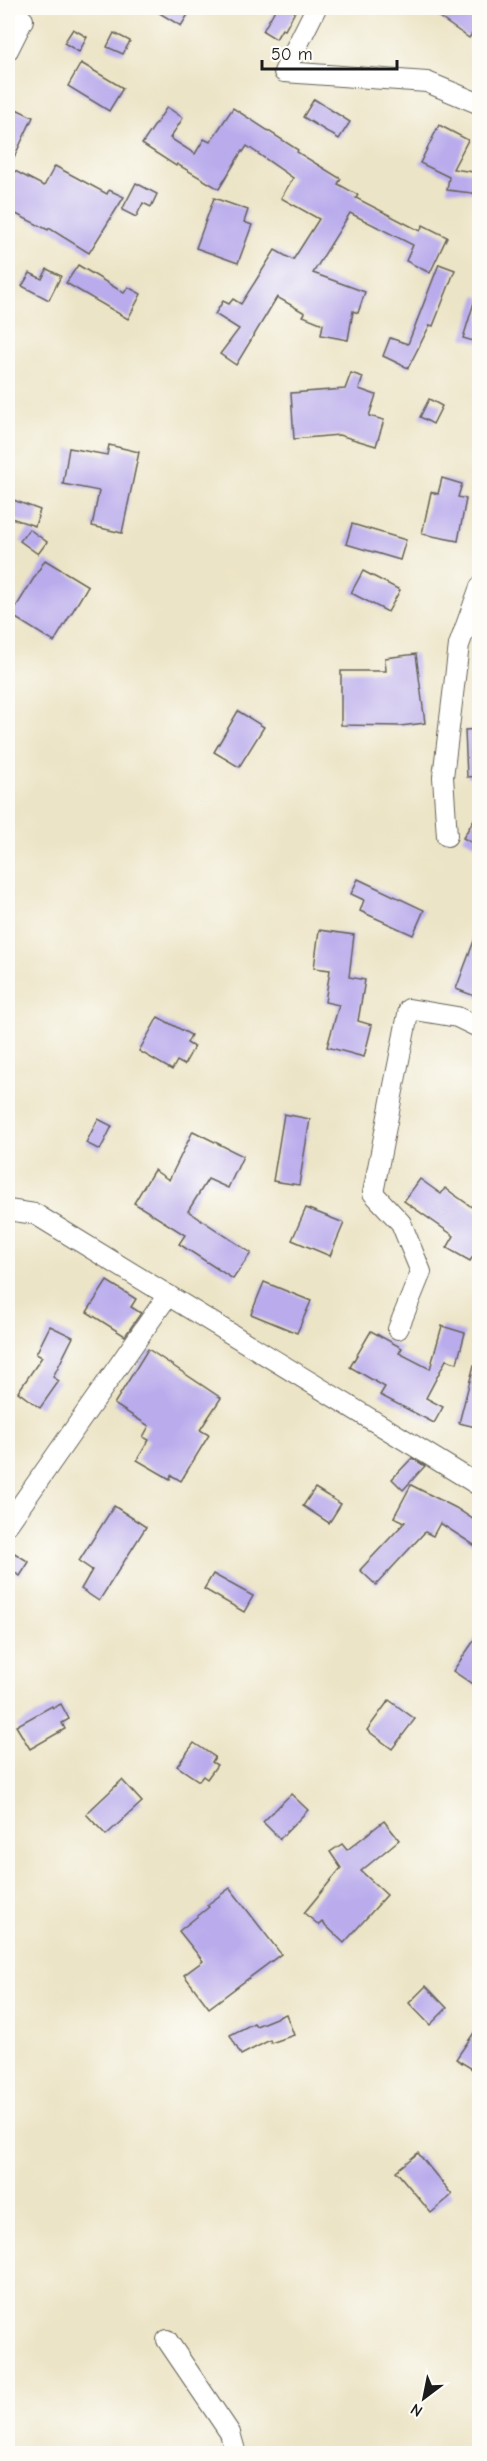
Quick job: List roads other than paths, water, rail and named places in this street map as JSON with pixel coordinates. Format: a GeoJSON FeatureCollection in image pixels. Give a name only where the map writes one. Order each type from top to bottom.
{"type":"FeatureCollection","features":[{"type":"Feature","properties":{"kind":"street"},"geometry":{"type":"LineString","coordinates":[[8,50],[23,20],[9,8]]}},
{"type":"Feature","properties":{"kind":"street"},"geometry":{"type":"LineString","coordinates":[[316,8],[284,72],[427,82],[480,104]]}},
{"type":"Feature","properties":{"kind":"street"},"geometry":{"type":"LineString","coordinates":[[447,836],[443,777],[459,645],[480,587]]}},
{"type":"Feature","properties":{"kind":"street"},"geometry":{"type":"LineString","coordinates":[[398,1329],[422,1272],[401,1223],[373,1193],[409,1009],[457,1017],[480,1028]]}},
{"type":"Feature","properties":{"kind":"street"},"geometry":{"type":"LineString","coordinates":[[8,1210],[35,1214],[480,1486]]}},
{"type":"Feature","properties":{"kind":"street"},"geometry":{"type":"LineString","coordinates":[[8,1524],[168,1295]]}},
{"type":"Feature","properties":{"kind":"street"},"geometry":{"type":"LineString","coordinates":[[167,2340],[230,2433],[236,2454]]}}]}
